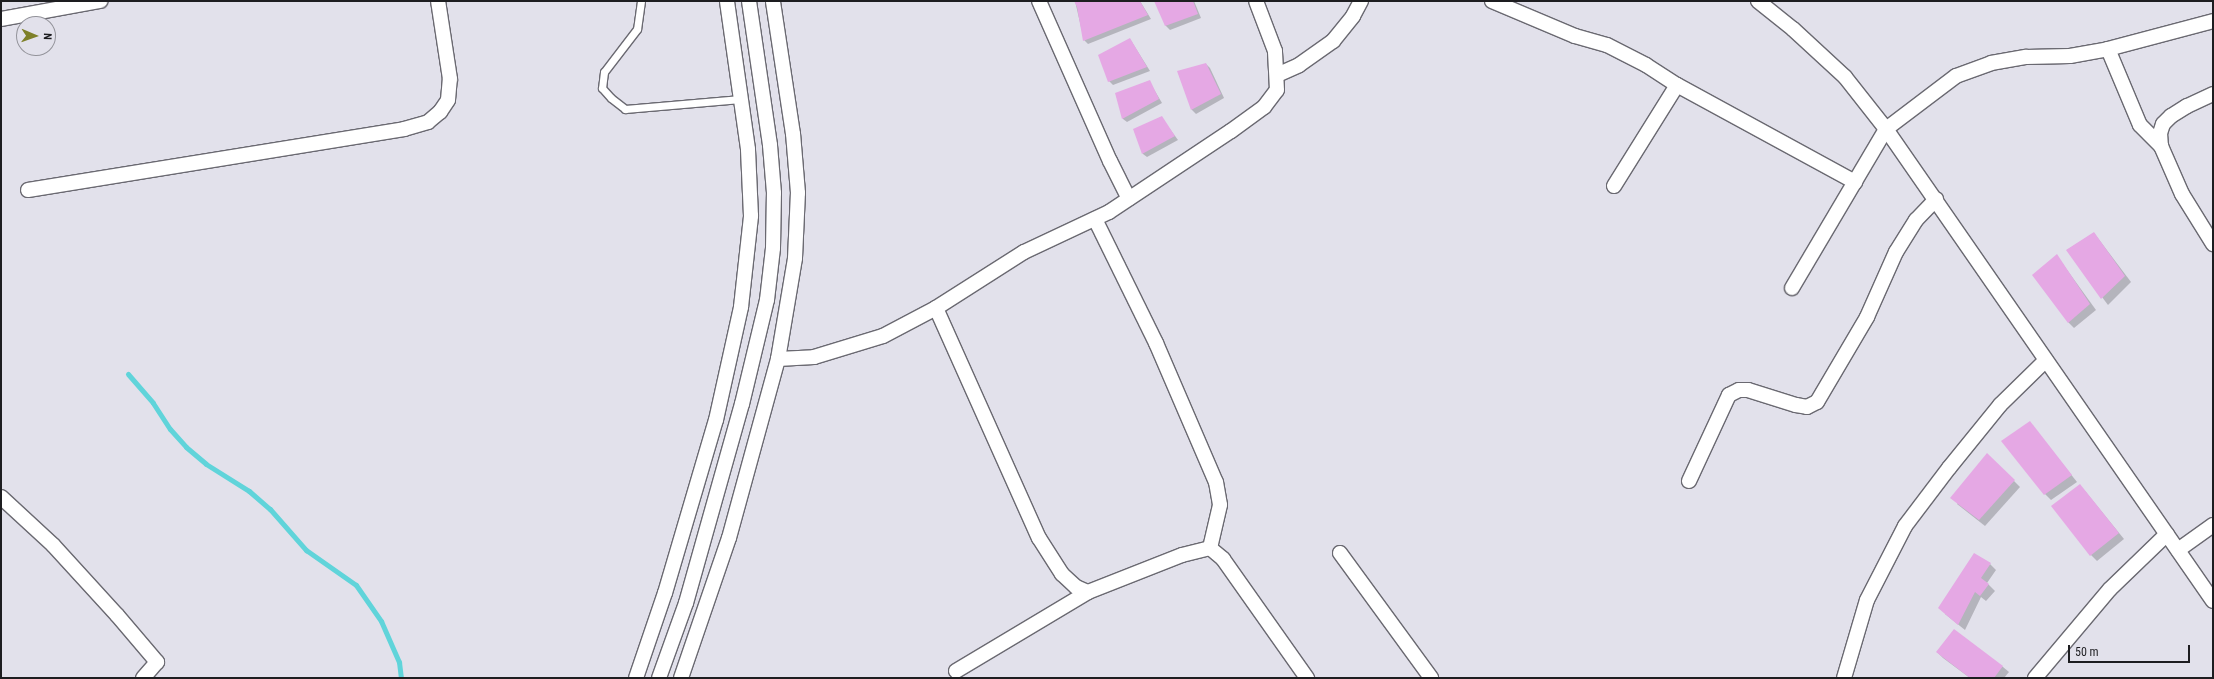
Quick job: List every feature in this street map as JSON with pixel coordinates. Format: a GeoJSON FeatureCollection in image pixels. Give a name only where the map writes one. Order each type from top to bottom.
{"type":"FeatureCollection","features":[{"type":"Feature","properties":{"kind":"street"},"geometry":{"type":"LineString","coordinates":[[1,18],[100,1]]}},
{"type":"Feature","properties":{"kind":"street"},"geometry":{"type":"LineString","coordinates":[[28,190],[404,129],[428,122],[440,112],[448,100],[450,79],[438,1]]}},
{"type":"Feature","properties":{"kind":"street"},"geometry":{"type":"LineString","coordinates":[[636,678],[665,593],[716,420],[741,308],[751,216],[748,149],[727,1]]}},
{"type":"Feature","properties":{"kind":"street"},"geometry":{"type":"LineString","coordinates":[[659,678],[686,602],[742,404],[767,300],[773,248],[774,193],[770,145],[749,1]]}},
{"type":"Feature","properties":{"kind":"street"},"geometry":{"type":"LineString","coordinates":[[681,678],[729,538],[778,359],[795,258],[798,193],[793,134],[773,1]]}},
{"type":"Feature","properties":{"kind":"street"},"geometry":{"type":"LineString","coordinates":[[1039,1],[1110,162],[1129,199]]}},
{"type":"Feature","properties":{"kind":"street"},"geometry":{"type":"LineString","coordinates":[[778,359],[814,357],[883,336],[936,308],[1024,252],[1095,219],[1129,199],[1231,131],[1264,106],[1277,90],[1274,51],[1256,1]]}},
{"type":"Feature","properties":{"kind":"street"},"geometry":{"type":"LineString","coordinates":[[1277,75],[1299,65],[1333,41],[1353,16],[1361,1]]}},
{"type":"Feature","properties":{"kind":"street"},"geometry":{"type":"LineString","coordinates":[[1492,1],[1575,36],[1607,45],[1855,182]]}},
{"type":"Feature","properties":{"kind":"street"},"geometry":{"type":"LineString","coordinates":[[1758,1],[1793,29],[1845,77],[1886,129],[1936,199],[2213,601]]}},
{"type":"Feature","properties":{"kind":"street"},"geometry":{"type":"LineString","coordinates":[[1792,288],[1886,129],[1956,76],[1991,63],[2026,58],[2070,56],[2108,49],[2213,21]]}},
{"type":"Feature","properties":{"kind":"street"},"geometry":{"type":"LineString","coordinates":[[2108,49],[2140,125],[2161,146]]}},
{"type":"Feature","properties":{"kind":"street"},"geometry":{"type":"LineString","coordinates":[[1614,186],[1678,85]]}},
{"type":"Feature","properties":{"kind":"street"},"geometry":{"type":"LineString","coordinates":[[2213,94],[2187,106],[2163,124],[2160,133],[2161,146],[2182,194],[2213,244]]}},
{"type":"Feature","properties":{"kind":"street"},"geometry":{"type":"LineString","coordinates":[[1689,481],[1729,395],[1739,390],[1748,390],[1807,407],[1817,402],[1867,317],[1896,252],[1916,220],[1936,199]]}},
{"type":"Feature","properties":{"kind":"street"},"geometry":{"type":"LineString","coordinates":[[1095,219],[1156,343],[1216,482],[1220,505],[1210,548]]}},
{"type":"Feature","properties":{"kind":"street"},"geometry":{"type":"LineString","coordinates":[[936,308],[1039,538],[1062,574],[1076,586],[1088,592]]}},
{"type":"Feature","properties":{"kind":"street"},"geometry":{"type":"LineString","coordinates":[[1844,678],[1867,600],[1905,526],[1948,468],[2000,405],[2046,360]]}},
{"type":"Feature","properties":{"kind":"street"},"geometry":{"type":"LineString","coordinates":[[1,497],[53,545],[117,615],[157,662],[143,678]]}},
{"type":"Feature","properties":{"kind":"street"},"geometry":{"type":"LineString","coordinates":[[2178,550],[2213,525]]}},
{"type":"Feature","properties":{"kind":"street"},"geometry":{"type":"LineString","coordinates":[[2034,678],[2110,589],[2167,534]]}},
{"type":"Feature","properties":{"kind":"street"},"geometry":{"type":"LineString","coordinates":[[956,671],[1088,592],[1182,556],[1210,548]]}},
{"type":"Feature","properties":{"kind":"street"},"geometry":{"type":"LineString","coordinates":[[1210,548],[1223,559],[1294,663],[1307,678]]}},
{"type":"Feature","properties":{"kind":"street"},"geometry":{"type":"LineString","coordinates":[[1340,554],[1431,678]]}},
{"type":"Feature","properties":{"kind":"lane"},"geometry":{"type":"LineString","coordinates":[[641,1],[637,29],[604,72],[602,88],[611,98],[625,109],[741,99]]}},
{"type":"Feature","properties":{"kind":"building"},"geometry":{"type":"Polygon","coordinates":[[[1074,1],[1140,1],[1148,15],[1083,41],[1077,7],[1074,1]]]}},
{"type":"Feature","properties":{"kind":"building"},"geometry":{"type":"Polygon","coordinates":[[[1154,1],[1193,1],[1198,14],[1165,26],[1154,1]]]}},
{"type":"Feature","properties":{"kind":"building"},"geometry":{"type":"Polygon","coordinates":[[[1130,38],[1147,67],[1108,82],[1098,55],[1130,38]]]}},
{"type":"Feature","properties":{"kind":"building"},"geometry":{"type":"Polygon","coordinates":[[[1206,63],[1221,94],[1191,110],[1177,71],[1206,63]]]}},
{"type":"Feature","properties":{"kind":"building"},"geometry":{"type":"Polygon","coordinates":[[[1150,80],[1159,99],[1122,119],[1115,93],[1150,80]]]}},
{"type":"Feature","properties":{"kind":"building"},"geometry":{"type":"Polygon","coordinates":[[[1162,116],[1175,136],[1142,154],[1133,129],[1162,116]]]}},
{"type":"Feature","properties":{"kind":"building"},"geometry":{"type":"Polygon","coordinates":[[[2094,232],[2125,276],[2101,299],[2066,250],[2094,232]]]}},
{"type":"Feature","properties":{"kind":"building"},"geometry":{"type":"Polygon","coordinates":[[[2057,254],[2090,304],[2068,323],[2032,275],[2057,254]]]}},
{"type":"Feature","properties":{"kind":"building"},"geometry":{"type":"Polygon","coordinates":[[[2030,421],[2072,475],[2044,495],[2001,441],[2030,421]]]}},
{"type":"Feature","properties":{"kind":"building"},"geometry":{"type":"Polygon","coordinates":[[[1987,453],[2015,480],[1979,520],[1950,498],[1987,453]]]}},
{"type":"Feature","properties":{"kind":"building"},"geometry":{"type":"Polygon","coordinates":[[[2080,484],[2119,533],[2090,556],[2051,506],[2080,484]]]}},
{"type":"Feature","properties":{"kind":"building"},"geometry":{"type":"Polygon","coordinates":[[[1974,553],[1991,563],[1981,578],[1989,584],[1980,596],[1975,592],[1958,625],[1938,608],[1974,553]]]}},
{"type":"Feature","properties":{"kind":"building"},"geometry":{"type":"Polygon","coordinates":[[[1954,629],[2003,666],[1994,678],[1970,678],[1936,652],[1954,629]]]}},
{"type":"Feature","properties":{"kind":"waterway"},"geometry":{"type":"LineString","coordinates":[[128,374],[153,403],[170,429],[186,447],[206,464],[249,491],[270,509],[306,550],[356,585],[381,621],[399,662],[401,678]]}}]}
